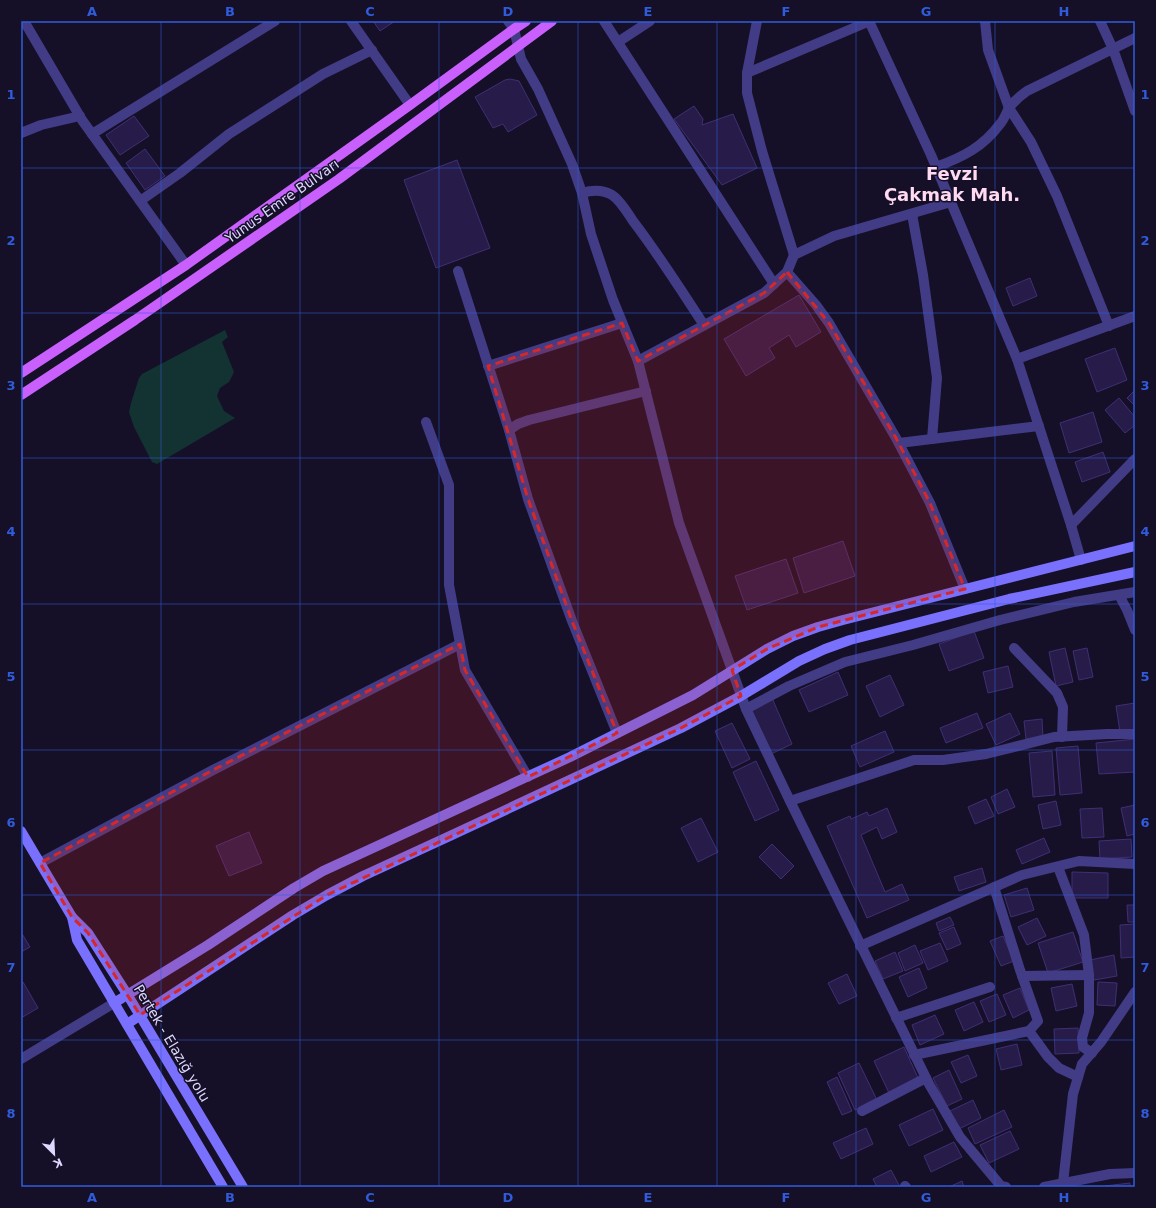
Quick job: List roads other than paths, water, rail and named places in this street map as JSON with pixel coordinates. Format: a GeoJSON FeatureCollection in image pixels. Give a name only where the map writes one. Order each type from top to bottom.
{"type":"FeatureCollection","features":[{"type":"Feature","properties":{"kind":"main road","name":"Yunus Emre Bulvarı"},"geometry":{"type":"LineString","coordinates":[[21,373],[186,265],[410,105],[511,25],[526,21]]}},
{"type":"Feature","properties":{"kind":"main road","name":"Yunus Emre Bulvarı"},"geometry":{"type":"LineString","coordinates":[[21,395],[135,320],[339,179],[552,21]]}},
{"type":"Feature","properties":{"kind":"main road"},"geometry":{"type":"LineString","coordinates":[[114,1002],[208,945],[294,888],[323,871],[528,777],[693,695],[767,649],[793,636],[818,627],[1135,546]]}},
{"type":"Feature","properties":{"kind":"main road"},"geometry":{"type":"LineString","coordinates":[[127,1024],[293,915],[351,882],[681,728],[741,696],[799,661],[825,649],[850,640],[1009,599],[1135,572]]}},
{"type":"Feature","properties":{"kind":"main road","name":"Pertek - Elazığ yolu"},"geometry":{"type":"LineString","coordinates":[[21,831],[72,917],[88,932],[127,994],[243,1187]]}},
{"type":"Feature","properties":{"kind":"main road","name":"Pertek - Elazığ yolu"},"geometry":{"type":"LineString","coordinates":[[72,917],[77,940],[223,1187]]}},
{"type":"Feature","properties":{"kind":"street"},"geometry":{"type":"LineString","coordinates":[[92,134],[275,21]]}},
{"type":"Feature","properties":{"kind":"street"},"geometry":{"type":"LineString","coordinates":[[351,21],[410,105]]}},
{"type":"Feature","properties":{"kind":"street"},"geometry":{"type":"LineString","coordinates":[[604,21],[774,284]]}},
{"type":"Feature","properties":{"kind":"street"},"geometry":{"type":"LineString","coordinates":[[618,42],[650,21]]}},
{"type":"Feature","properties":{"kind":"street"},"geometry":{"type":"LineString","coordinates":[[638,361],[764,293],[787,272],[794,254],[760,144],[747,93],[746,73],[757,21]]}},
{"type":"Feature","properties":{"kind":"street"},"geometry":{"type":"LineString","coordinates":[[746,73],[870,21],[936,167],[1017,359],[1072,525],[1081,560]]}},
{"type":"Feature","properties":{"kind":"street"},"geometry":{"type":"LineString","coordinates":[[985,21],[988,50],[1009,108],[1031,142],[1057,196],[1109,326]]}},
{"type":"Feature","properties":{"kind":"street"},"geometry":{"type":"LineString","coordinates":[[1100,21],[1113,49],[1135,110]]}},
{"type":"Feature","properties":{"kind":"street"},"geometry":{"type":"LineString","coordinates":[[511,25],[521,59],[538,89],[572,164],[582,193],[591,234],[622,323],[638,361],[679,523],[746,709],[860,946],[926,1078],[960,1138],[1001,1186],[1006,1187]]}},
{"type":"Feature","properties":{"kind":"street"},"geometry":{"type":"LineString","coordinates":[[24,28],[92,134],[186,265]]}},
{"type":"Feature","properties":{"kind":"street"},"geometry":{"type":"LineString","coordinates":[[936,167],[955,160],[983,143],[994,133],[1002,122],[1009,108],[1027,91],[1135,38]]}},
{"type":"Feature","properties":{"kind":"street"},"geometry":{"type":"LineString","coordinates":[[140,201],[180,173],[229,134],[323,74],[372,50]]}},
{"type":"Feature","properties":{"kind":"street"},"geometry":{"type":"LineString","coordinates":[[21,133],[41,124],[80,116]]}},
{"type":"Feature","properties":{"kind":"street"},"geometry":{"type":"LineString","coordinates":[[582,193],[595,190],[607,192],[616,199],[655,250],[704,325]]}},
{"type":"Feature","properties":{"kind":"street"},"geometry":{"type":"LineString","coordinates":[[794,254],[834,236],[951,202]]}},
{"type":"Feature","properties":{"kind":"street"},"geometry":{"type":"LineString","coordinates":[[912,214],[923,275],[937,378],[932,439]]}},
{"type":"Feature","properties":{"kind":"street"},"geometry":{"type":"LineString","coordinates":[[458,271],[509,430],[528,499],[572,621],[617,733]]}},
{"type":"Feature","properties":{"kind":"street"},"geometry":{"type":"LineString","coordinates":[[787,272],[816,305],[829,323],[899,443],[930,503],[965,589]]}},
{"type":"Feature","properties":{"kind":"street"},"geometry":{"type":"LineString","coordinates":[[1017,359],[1135,316]]}},
{"type":"Feature","properties":{"kind":"street"},"geometry":{"type":"LineString","coordinates":[[488,366],[622,323]]}},
{"type":"Feature","properties":{"kind":"street"},"geometry":{"type":"LineString","coordinates":[[509,430],[518,424],[529,420],[646,391]]}},
{"type":"Feature","properties":{"kind":"street"},"geometry":{"type":"LineString","coordinates":[[426,422],[449,485],[449,586],[465,670],[528,777]]}},
{"type":"Feature","properties":{"kind":"street"},"geometry":{"type":"LineString","coordinates":[[899,443],[1039,426]]}},
{"type":"Feature","properties":{"kind":"street"},"geometry":{"type":"LineString","coordinates":[[1072,525],[1135,459]]}},
{"type":"Feature","properties":{"kind":"street"},"geometry":{"type":"LineString","coordinates":[[746,709],[789,686],[845,662],[913,645],[1000,620],[1066,604],[1135,592]]}},
{"type":"Feature","properties":{"kind":"street"},"geometry":{"type":"LineString","coordinates":[[1119,595],[1135,630]]}},
{"type":"Feature","properties":{"kind":"street"},"geometry":{"type":"LineString","coordinates":[[40,863],[213,770],[460,644]]}},
{"type":"Feature","properties":{"kind":"street"},"geometry":{"type":"LineString","coordinates":[[1014,648],[1057,693],[1063,706],[1062,737]]}},
{"type":"Feature","properties":{"kind":"street"},"geometry":{"type":"LineString","coordinates":[[790,801],[914,760],[943,760],[986,754],[1054,737],[1135,734]]}},
{"type":"Feature","properties":{"kind":"street"},"geometry":{"type":"LineString","coordinates":[[860,946],[1022,875],[1079,861],[1135,864]]}},
{"type":"Feature","properties":{"kind":"street"},"geometry":{"type":"LineString","coordinates":[[1058,867],[1084,935],[1089,976],[1089,1013],[1082,1038],[1082,1047],[1092,1053]]}},
{"type":"Feature","properties":{"kind":"street"},"geometry":{"type":"LineString","coordinates":[[914,1055],[1029,1031],[1038,1021],[994,887]]}},
{"type":"Feature","properties":{"kind":"street"},"geometry":{"type":"LineString","coordinates":[[1022,976],[1089,976]]}},
{"type":"Feature","properties":{"kind":"street"},"geometry":{"type":"LineString","coordinates":[[896,1018],[990,987]]}},
{"type":"Feature","properties":{"kind":"street"},"geometry":{"type":"LineString","coordinates":[[1064,1183],[1073,1094],[1082,1064],[1101,1042],[1135,992]]}},
{"type":"Feature","properties":{"kind":"street"},"geometry":{"type":"LineString","coordinates":[[21,1058],[114,1002]]}},
{"type":"Feature","properties":{"kind":"street"},"geometry":{"type":"LineString","coordinates":[[1029,1031],[1048,1057],[1059,1068],[1078,1077]]}},
{"type":"Feature","properties":{"kind":"street"},"geometry":{"type":"LineString","coordinates":[[862,1111],[926,1078]]}},
{"type":"Feature","properties":{"kind":"street"},"geometry":{"type":"LineString","coordinates":[[1044,1187],[1110,1174],[1135,1173]]}},
{"type":"Feature","properties":{"kind":"district","name":"Fevzi Çakmak Mah."},"geometry":{"type":"Point","coordinates":[952,183]}}]}
